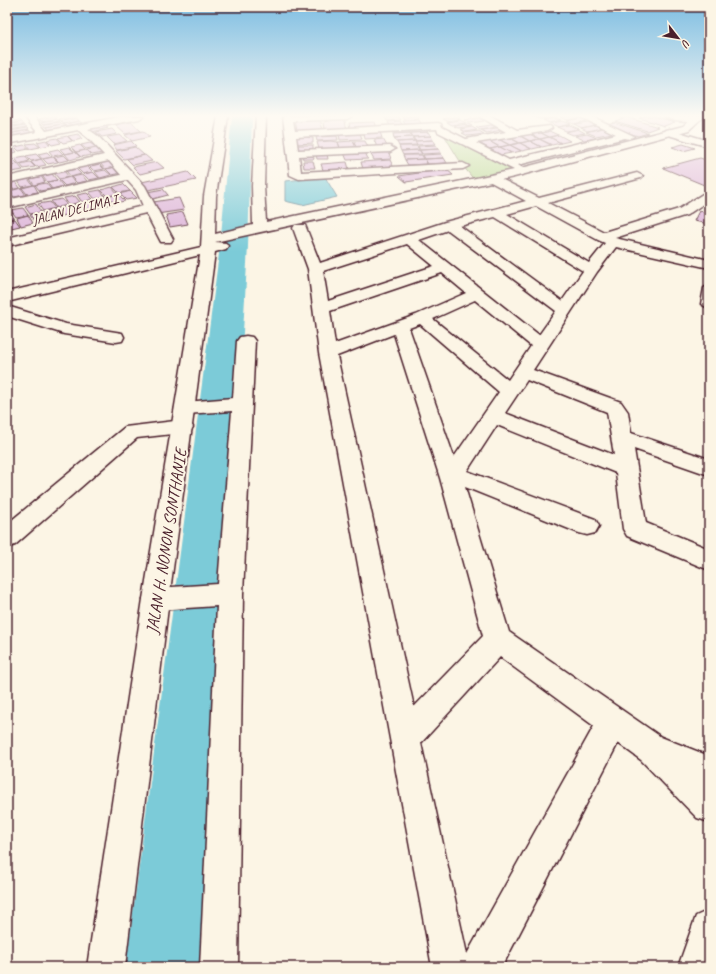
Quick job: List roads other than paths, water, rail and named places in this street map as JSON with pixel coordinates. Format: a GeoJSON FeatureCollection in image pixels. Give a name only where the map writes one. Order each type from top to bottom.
{"type":"FeatureCollection","features":[{"type":"Feature","properties":{"kind":"street"},"geometry":{"type":"LineString","coordinates":[[7,180],[92,161]]}},
{"type":"Feature","properties":{"kind":"street"},"geometry":{"type":"LineString","coordinates":[[116,161],[141,189],[166,239]]}},
{"type":"Feature","properties":{"kind":"street","name":"JALAN H. NONON SONTHANIE"},"geometry":{"type":"LineString","coordinates":[[106,967],[166,598],[212,243],[210,196],[216,161]]}},
{"type":"Feature","properties":{"kind":"street"},"geometry":{"type":"LineString","coordinates":[[259,161],[258,186],[260,227]]}},
{"type":"Feature","properties":{"kind":"street"},"geometry":{"type":"LineString","coordinates":[[294,161],[296,175],[299,176],[463,166]]}},
{"type":"Feature","properties":{"kind":"street"},"geometry":{"type":"LineString","coordinates":[[395,161],[399,171]]}},
{"type":"Feature","properties":{"kind":"street"},"geometry":{"type":"LineString","coordinates":[[460,161],[476,182]]}},
{"type":"Feature","properties":{"kind":"street"},"geometry":{"type":"LineString","coordinates":[[503,161],[522,171]]}},
{"type":"Feature","properties":{"kind":"street"},"geometry":{"type":"LineString","coordinates":[[508,164],[518,161]]}},
{"type":"Feature","properties":{"kind":"street"},"geometry":{"type":"LineString","coordinates":[[212,243],[560,161]]}},
{"type":"Feature","properties":{"kind":"street"},"geometry":{"type":"LineString","coordinates":[[7,204],[130,176]]}},
{"type":"Feature","properties":{"kind":"street"},"geometry":{"type":"LineString","coordinates":[[315,269],[408,238],[495,212],[539,203],[637,176]]}},
{"type":"Feature","properties":{"kind":"street"},"geometry":{"type":"LineString","coordinates":[[491,178],[608,240],[709,264]]}},
{"type":"Feature","properties":{"kind":"street"},"geometry":{"type":"LineString","coordinates":[[452,476],[565,310],[591,270],[608,240],[683,212],[709,194]]}},
{"type":"Feature","properties":{"kind":"street"},"geometry":{"type":"LineString","coordinates":[[137,266],[148,260],[176,252],[188,246],[194,239],[199,213],[210,196]]}},
{"type":"Feature","properties":{"kind":"street","name":"JALAN DELIMA I"},"geometry":{"type":"LineString","coordinates":[[7,242],[150,208]]}},
{"type":"Feature","properties":{"kind":"street"},"geometry":{"type":"LineString","coordinates":[[495,212],[591,270]]}},
{"type":"Feature","properties":{"kind":"street"},"geometry":{"type":"LineString","coordinates":[[7,297],[137,266],[260,227],[300,223]]}},
{"type":"Feature","properties":{"kind":"street"},"geometry":{"type":"LineString","coordinates":[[300,223],[315,269],[328,353],[451,967]]}},
{"type":"Feature","properties":{"kind":"street"},"geometry":{"type":"LineString","coordinates":[[450,225],[565,310]]}},
{"type":"Feature","properties":{"kind":"street"},"geometry":{"type":"LineString","coordinates":[[408,238],[541,345]]}},
{"type":"Feature","properties":{"kind":"street"},"geometry":{"type":"LineString","coordinates":[[321,309],[444,267]]}},
{"type":"Feature","properties":{"kind":"street"},"geometry":{"type":"LineString","coordinates":[[328,353],[422,318],[476,294]]}},
{"type":"Feature","properties":{"kind":"street"},"geometry":{"type":"LineString","coordinates":[[7,311],[64,330],[116,337]]}},
{"type":"Feature","properties":{"kind":"street"},"geometry":{"type":"LineString","coordinates":[[422,318],[510,391]]}},
{"type":"Feature","properties":{"kind":"street"},"geometry":{"type":"LineString","coordinates":[[400,326],[452,476],[498,640],[652,749],[709,806]]}},
{"type":"Feature","properties":{"kind":"street"},"geometry":{"type":"LineString","coordinates":[[219,967],[228,594],[238,405],[246,341]]}},
{"type":"Feature","properties":{"kind":"street"},"geometry":{"type":"LineString","coordinates":[[523,372],[610,404],[618,412],[635,529],[709,560]]}},
{"type":"Feature","properties":{"kind":"street"},"geometry":{"type":"LineString","coordinates":[[7,538],[132,432],[190,414],[238,405]]}},
{"type":"Feature","properties":{"kind":"street"},"geometry":{"type":"LineString","coordinates":[[493,416],[626,468]]}},
{"type":"Feature","properties":{"kind":"street"},"geometry":{"type":"LineString","coordinates":[[621,437],[709,467]]}},
{"type":"Feature","properties":{"kind":"street"},"geometry":{"type":"LineString","coordinates":[[452,476],[587,526]]}},
{"type":"Feature","properties":{"kind":"street"},"geometry":{"type":"LineString","coordinates":[[166,598],[228,594]]}},
{"type":"Feature","properties":{"kind":"street"},"geometry":{"type":"LineString","coordinates":[[405,738],[498,640]]}},
{"type":"Feature","properties":{"kind":"street"},"geometry":{"type":"LineString","coordinates":[[482,967],[613,722]]}},
{"type":"Feature","properties":{"kind":"street"},"geometry":{"type":"LineString","coordinates":[[652,749],[709,772]]}},
{"type":"Feature","properties":{"kind":"street"},"geometry":{"type":"LineString","coordinates":[[697,967],[709,929]]}},
{"type":"Feature","properties":{"kind":"lane"},"geometry":{"type":"LineString","coordinates":[[706,304],[709,288]]}},
{"type":"Feature","properties":{"kind":"water"},"geometry":{"type":"Polygon","coordinates":[[[232,161],[249,161],[246,227],[225,232],[232,161]]]}},
{"type":"Feature","properties":{"kind":"water"},"geometry":{"type":"Polygon","coordinates":[[[325,177],[337,197],[302,205],[285,201],[285,181],[325,177]]]}},
{"type":"Feature","properties":{"kind":"waterway"},"geometry":{"type":"LineString","coordinates":[[166,967],[234,246],[239,161]]}}]}
